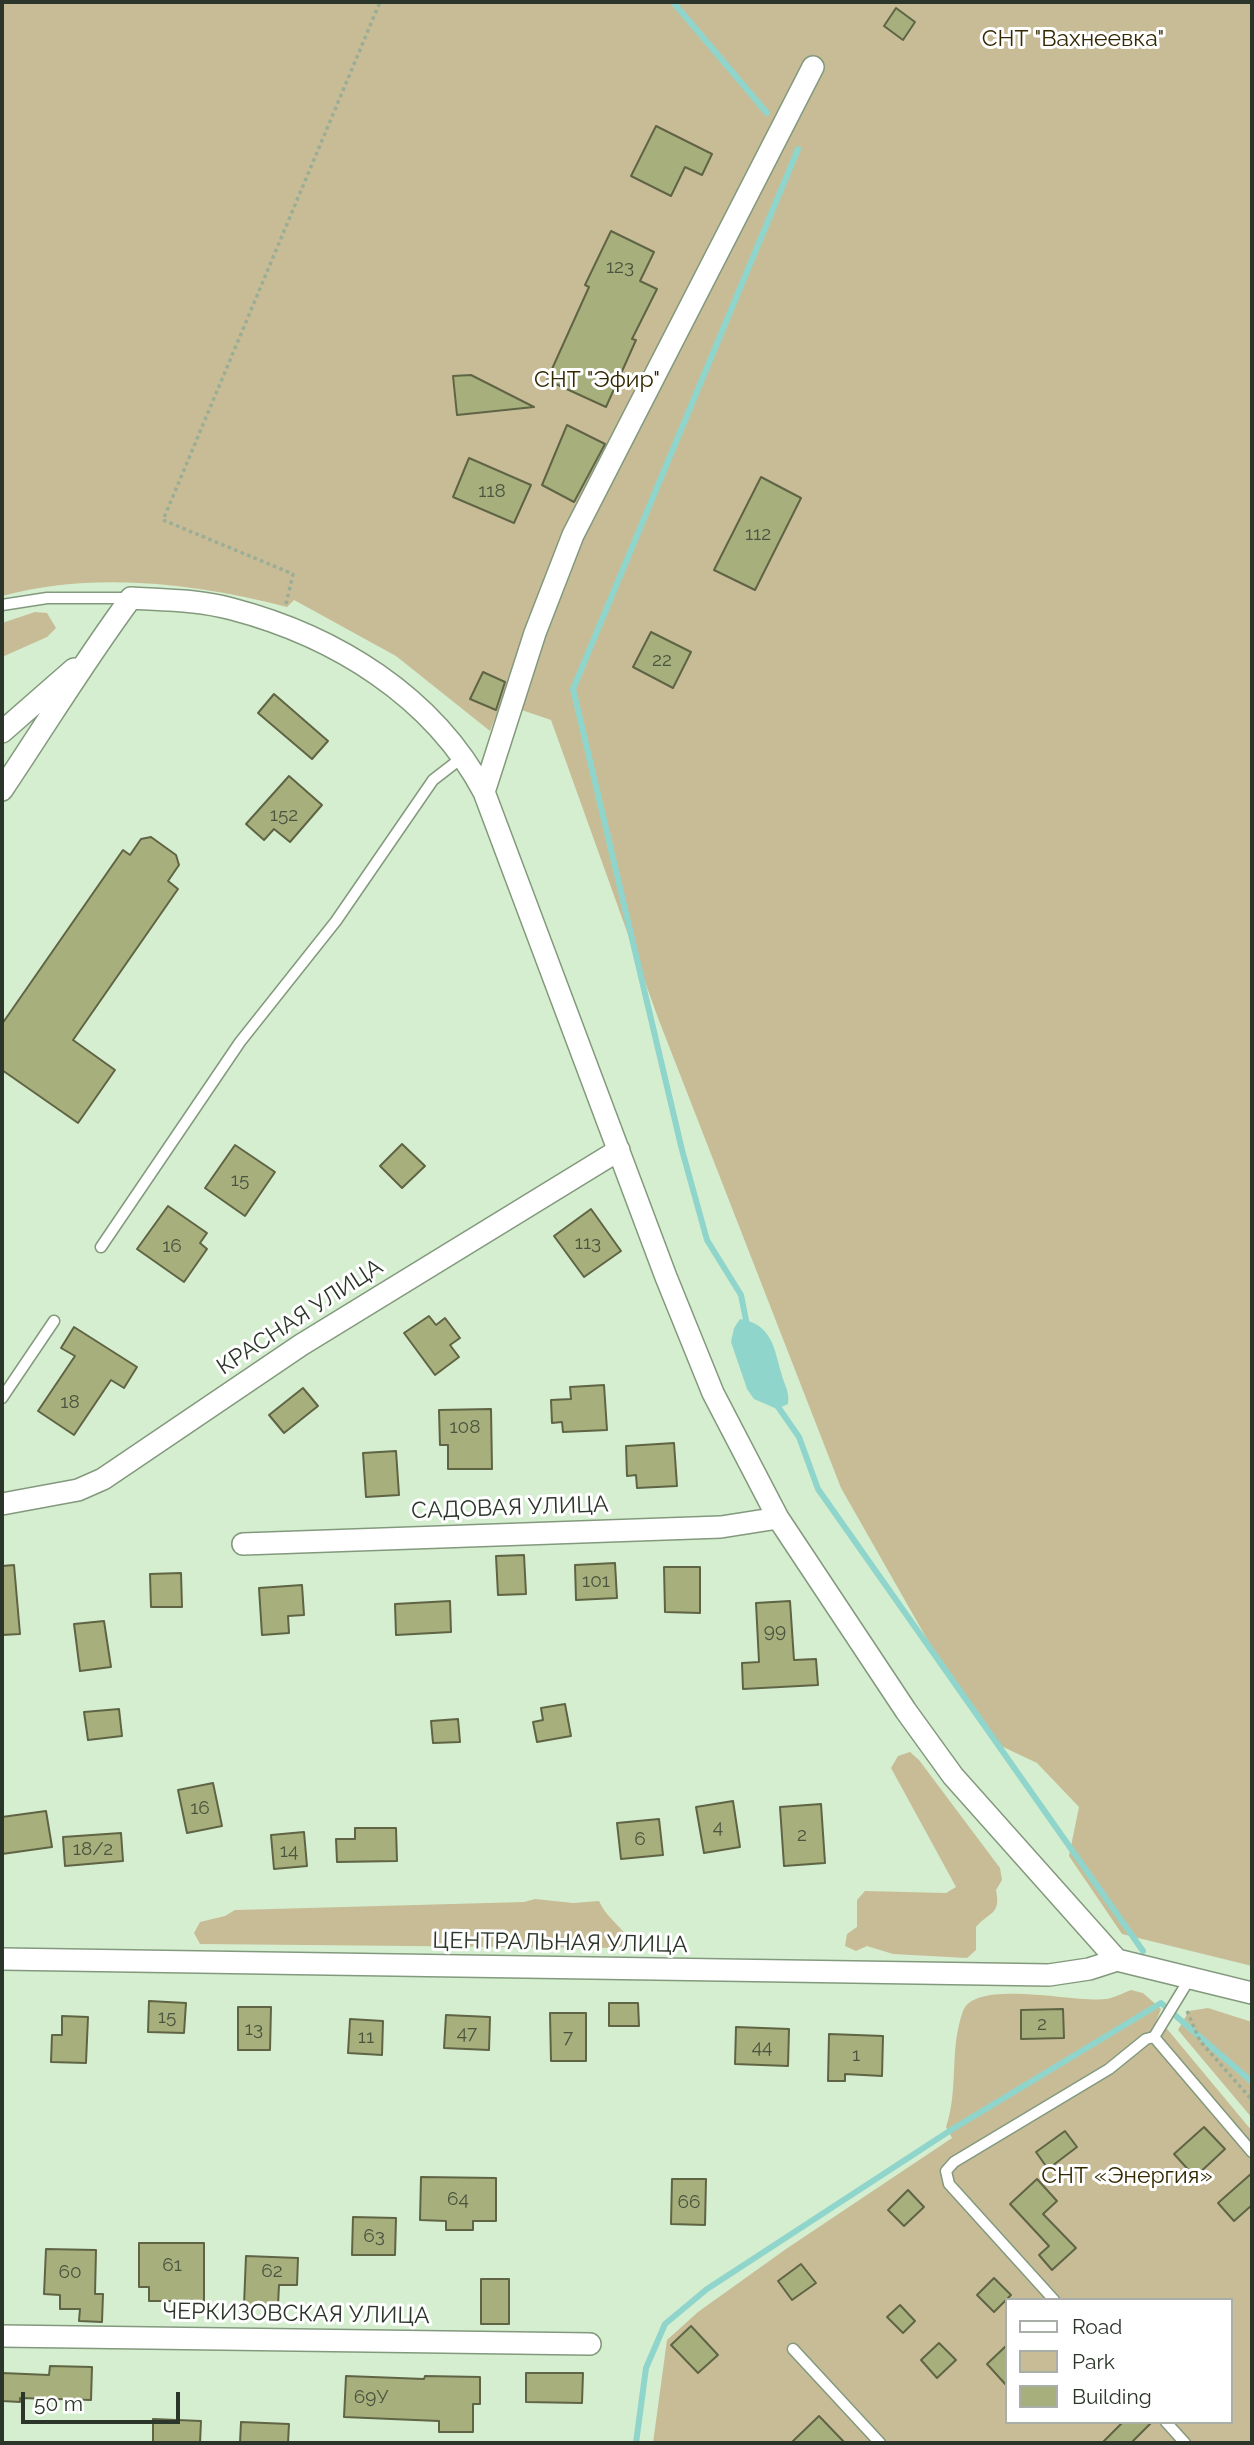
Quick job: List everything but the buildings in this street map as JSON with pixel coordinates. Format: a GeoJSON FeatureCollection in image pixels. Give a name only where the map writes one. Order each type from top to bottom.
{"type":"FeatureCollection","features":[{"type":"Feature","properties":{"kind":"street"},"geometry":{"type":"LineString","coordinates":[[484,792],[535,633],[573,535],[813,67]]}},
{"type":"Feature","properties":{"kind":"street"},"geometry":{"type":"LineString","coordinates":[[2,790],[93,650],[131,598],[203,603],[281,625],[343,653],[385,677],[442,730],[464,756],[484,792],[713,1393],[778,1518],[906,1711],[953,1776],[1117,1960],[1182,1992],[1252,1993]]}},
{"type":"Feature","properties":{"kind":"street"},"geometry":{"type":"LineString","coordinates":[[2,732],[93,650]]}},
{"type":"Feature","properties":{"kind":"street","name":"КРАСНАЯ УЛИЦА"},"geometry":{"type":"LineString","coordinates":[[2,1504],[78,1490],[103,1479],[301,1345],[619,1150]]}},
{"type":"Feature","properties":{"kind":"street","name":"САДОВАЯ УЛИЦА"},"geometry":{"type":"LineString","coordinates":[[243,1544],[720,1527],[778,1518]]}},
{"type":"Feature","properties":{"kind":"street","name":"ЦЕНТРАЛЬНАЯ УЛИЦА"},"geometry":{"type":"LineString","coordinates":[[2,1959],[1037,1975],[1089,1969],[1117,1960]]}},
{"type":"Feature","properties":{"kind":"street","name":"ЧЕРКИЗОВСКАЯ УЛИЦА"},"geometry":{"type":"LineString","coordinates":[[2,2336],[590,2344]]}},
{"type":"Feature","properties":{"kind":"lane"},"geometry":{"type":"LineString","coordinates":[[2,605],[47,598],[131,598]]}},
{"type":"Feature","properties":{"kind":"lane"},"geometry":{"type":"LineString","coordinates":[[101,1247],[240,1042],[336,921],[433,780],[464,756]]}},
{"type":"Feature","properties":{"kind":"lane"},"geometry":{"type":"LineString","coordinates":[[2,1398],[54,1321]]}},
{"type":"Feature","properties":{"kind":"lane"},"geometry":{"type":"LineString","coordinates":[[1052,2298],[948,2184],[946,2171],[954,2162],[1109,2068],[1146,2039],[1154,2037],[1182,1992]]}},
{"type":"Feature","properties":{"kind":"lane"},"geometry":{"type":"LineString","coordinates":[[1154,2037],[1252,2152]]}},
{"type":"Feature","properties":{"kind":"lane"},"geometry":{"type":"LineString","coordinates":[[793,2349],[880,2443]]}},
{"type":"Feature","properties":{"kind":"lane"},"geometry":{"type":"LineString","coordinates":[[1168,2424],[1185,2443]]}},
{"type":"Feature","properties":{"kind":"path"},"geometry":{"type":"LineString","coordinates":[[281,625],[293,574],[163,520],[380,2]]}},
{"type":"Feature","properties":{"kind":"path"},"geometry":{"type":"LineString","coordinates":[[1182,1992],[1200,2041],[1252,2100]]}},
{"type":"Feature","properties":{"kind":"green space"},"geometry":{"type":"Polygon","coordinates":[[[2,2],[1252,2],[1252,1966],[1122,1934],[1069,1856],[1079,1807],[1037,1763],[999,1745],[952,1683],[841,1488],[658,1018],[551,720],[501,703],[490,731],[396,656],[294,600],[287,607],[181,586],[108,582],[37,588],[2,596],[2,2]]]}},
{"type":"Feature","properties":{"kind":"green space"},"geometry":{"type":"Polygon","coordinates":[[[35,612],[47,613],[56,628],[47,637],[2,657],[2,623],[35,612]]]}},
{"type":"Feature","properties":{"kind":"green space"},"geometry":{"type":"Polygon","coordinates":[[[910,1752],[919,1760],[1000,1868],[1002,1880],[996,1890],[996,1908],[976,1927],[976,1950],[967,1958],[893,1954],[867,1946],[856,1951],[845,1946],[847,1934],[857,1927],[857,1900],[865,1891],[946,1893],[956,1887],[891,1768],[898,1756],[910,1752]]]}},
{"type":"Feature","properties":{"kind":"green space"},"geometry":{"type":"Polygon","coordinates":[[[535,1899],[573,1903],[599,1901],[627,1937],[622,1948],[200,1944],[194,1933],[200,1922],[225,1916],[235,1910],[524,1902],[535,1899]]]}},
{"type":"Feature","properties":{"kind":"green space","name":"СНТ «Энергия»"},"geometry":{"type":"Polygon","coordinates":[[[1131,1990],[1143,1993],[1161,2009],[1155,2024],[1163,2024],[1252,2131],[1252,2443],[653,2443],[667,2340],[698,2312],[786,2249],[952,2138],[946,2127],[952,2099],[956,2040],[963,2011],[971,2001],[1005,1994],[1091,1999],[1115,1997],[1131,1990]]]}},
{"type":"Feature","properties":{"kind":"green space"},"geometry":{"type":"Polygon","coordinates":[[[1208,2008],[1252,2022],[1252,2118],[1178,2030],[1189,2011],[1208,2008]]]}},
{"type":"Feature","properties":{"kind":"water"},"geometry":{"type":"Polygon","coordinates":[[[740,1319],[759,1326],[770,1338],[787,1392],[788,1404],[777,1409],[754,1399],[747,1389],[731,1342],[734,1328],[740,1319]]]}},
{"type":"Feature","properties":{"kind":"waterway"},"geometry":{"type":"LineString","coordinates":[[673,2],[767,113]]}},
{"type":"Feature","properties":{"kind":"waterway"},"geometry":{"type":"LineString","coordinates":[[747,1325],[741,1295],[707,1240],[682,1150],[573,689],[798,149]]}},
{"type":"Feature","properties":{"kind":"waterway"},"geometry":{"type":"LineString","coordinates":[[774,1401],[799,1437],[818,1489],[1143,1951]]}},
{"type":"Feature","properties":{"kind":"waterway"},"geometry":{"type":"LineString","coordinates":[[636,2443],[646,2368],[665,2324],[707,2289],[951,2130],[1161,2003],[1252,2082]]}},
{"type":"Feature","properties":{"kind":"park label","name":"СНТ \"Вахнеевка\""},"geometry":{"type":"Point","coordinates":[1073,39]}},
{"type":"Feature","properties":{"kind":"park label","name":"СНТ \"Эфир\""},"geometry":{"type":"Point","coordinates":[597,380]}}]}
